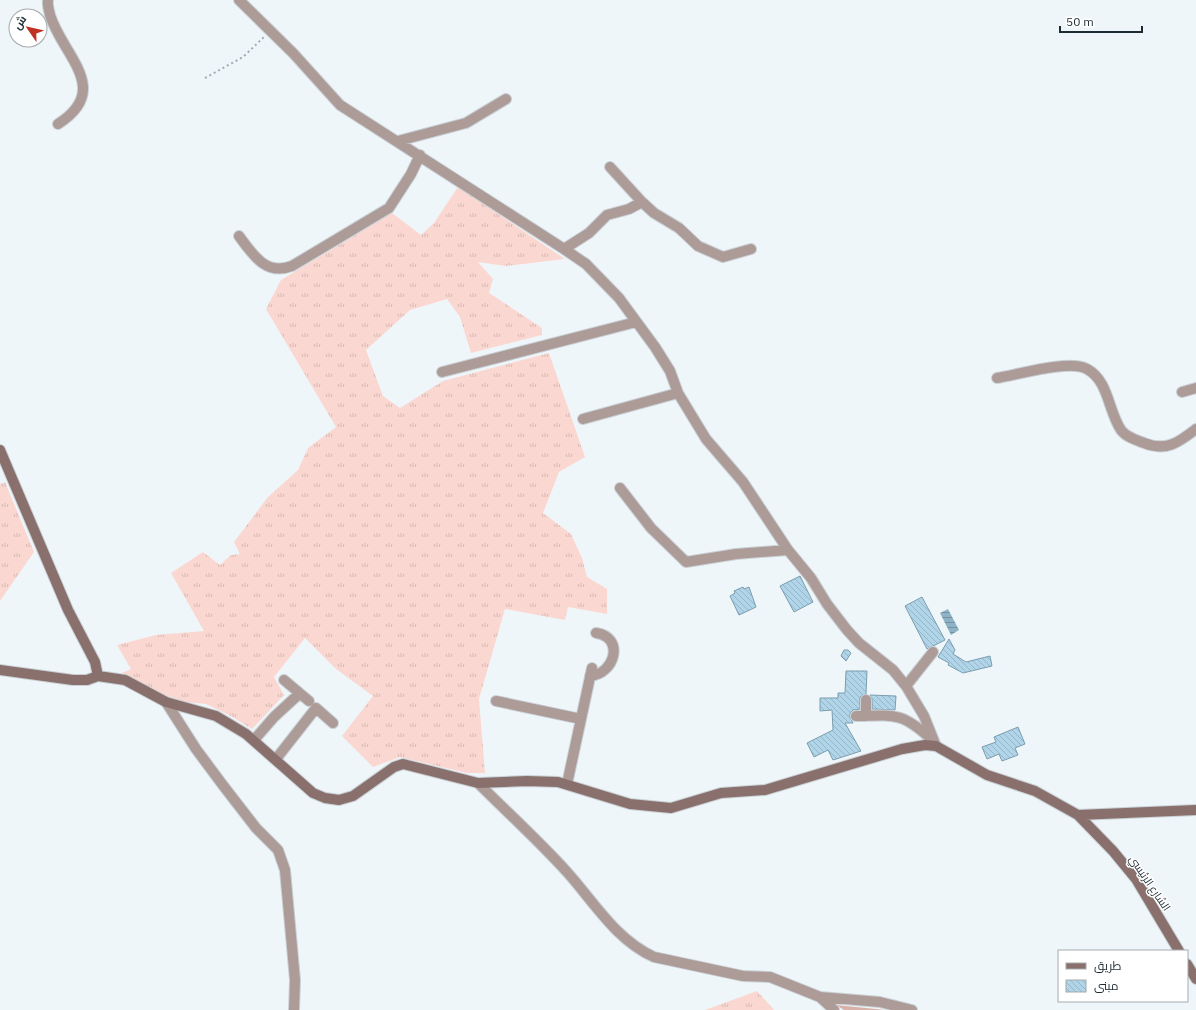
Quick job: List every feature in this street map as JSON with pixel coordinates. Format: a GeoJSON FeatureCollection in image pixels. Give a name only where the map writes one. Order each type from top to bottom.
{"type":"FeatureCollection","features":[{"type":"Feature","properties":{"kind":"street"},"geometry":{"type":"LineString","coordinates":[[48,0],[47,4],[53,25],[71,52],[82,77],[83,92],[80,102],[70,116],[58,124]]}},
{"type":"Feature","properties":{"kind":"street"},"geometry":{"type":"LineString","coordinates":[[239,0],[271,31],[340,105],[352,114],[420,155],[586,264],[619,298],[670,371],[678,393],[706,439],[743,482],[788,550],[811,578],[827,604],[847,630],[859,644],[893,670],[906,686],[924,716],[934,743]]}},
{"type":"Feature","properties":{"kind":"street"},"geometry":{"type":"LineString","coordinates":[[398,141],[466,124],[506,98]]}},
{"type":"Feature","properties":{"kind":"street"},"geometry":{"type":"LineString","coordinates":[[239,236],[261,263],[277,269],[292,266],[389,208],[411,174],[420,155]]}},
{"type":"Feature","properties":{"kind":"street"},"geometry":{"type":"LineString","coordinates":[[610,167],[654,213],[679,228],[698,246],[723,257],[751,249]]}},
{"type":"Feature","properties":{"kind":"street"},"geometry":{"type":"LineString","coordinates":[[564,249],[589,232],[607,215],[629,209],[642,202]]}},
{"type":"Feature","properties":{"kind":"street"},"geometry":{"type":"LineString","coordinates":[[442,372],[636,322]]}},
{"type":"Feature","properties":{"kind":"street"},"geometry":{"type":"LineString","coordinates":[[997,378],[1070,365],[1087,369],[1097,378],[1106,393],[1121,430],[1130,438],[1148,445],[1175,445],[1196,429]]}},
{"type":"Feature","properties":{"kind":"street"},"geometry":{"type":"LineString","coordinates":[[1182,392],[1196,388]]}},
{"type":"Feature","properties":{"kind":"street"},"geometry":{"type":"LineString","coordinates":[[583,419],[678,393]]}},
{"type":"Feature","properties":{"kind":"street"},"geometry":{"type":"LineString","coordinates":[[0,450],[68,610],[95,662],[98,676]]}},
{"type":"Feature","properties":{"kind":"street"},"geometry":{"type":"LineString","coordinates":[[620,488],[651,528],[686,562],[748,553],[788,550]]}},
{"type":"Feature","properties":{"kind":"street"},"geometry":{"type":"LineString","coordinates":[[567,784],[591,672],[600,674],[608,668],[614,650],[610,639],[603,634],[596,633]]}},
{"type":"Feature","properties":{"kind":"street"},"geometry":{"type":"LineString","coordinates":[[906,686],[933,652]]}},
{"type":"Feature","properties":{"kind":"street"},"geometry":{"type":"LineString","coordinates":[[0,670],[73,680],[87,680],[98,676],[125,680],[166,702],[216,716],[254,740],[313,793],[325,798],[339,800],[352,796],[394,767],[403,764],[478,783],[527,781],[567,784],[630,804],[671,808],[721,793],[765,790],[902,749],[934,743]]}},
{"type":"Feature","properties":{"kind":"street"},"geometry":{"type":"LineString","coordinates":[[284,680],[309,701]]}},
{"type":"Feature","properties":{"kind":"street"},"geometry":{"type":"LineString","coordinates":[[254,740],[274,717],[299,694]]}},
{"type":"Feature","properties":{"kind":"street"},"geometry":{"type":"LineString","coordinates":[[496,700],[581,719]]}},
{"type":"Feature","properties":{"kind":"street"},"geometry":{"type":"LineString","coordinates":[[866,700],[861,716],[896,715],[908,721],[934,743],[987,775],[1035,791],[1078,815],[1196,810]]}},
{"type":"Feature","properties":{"kind":"street"},"geometry":{"type":"LineString","coordinates":[[166,702],[196,749],[222,784],[256,828],[278,850],[282,857],[285,870],[295,980],[294,1010]]}},
{"type":"Feature","properties":{"kind":"street"},"geometry":{"type":"LineString","coordinates":[[276,760],[316,708],[333,723]]}},
{"type":"Feature","properties":{"kind":"street"},"geometry":{"type":"LineString","coordinates":[[478,783],[567,872],[608,921],[645,953],[654,957],[722,972],[743,976],[770,977],[820,998],[834,1010]]}},
{"type":"Feature","properties":{"kind":"street","name":"الشارع الرئيسي"},"geometry":{"type":"LineString","coordinates":[[1078,815],[1113,851],[1136,879],[1178,950]]}},
{"type":"Feature","properties":{"kind":"street"},"geometry":{"type":"LineString","coordinates":[[1188,966],[1196,979]]}},
{"type":"Feature","properties":{"kind":"street"},"geometry":{"type":"LineString","coordinates":[[820,998],[880,1002],[912,1010]]}},
{"type":"Feature","properties":{"kind":"path"},"geometry":{"type":"LineString","coordinates":[[205,78],[243,57],[271,31]]}},
{"type":"Feature","properties":{"kind":"green space"},"geometry":{"type":"Polygon","coordinates":[[[458,187],[565,259],[505,266],[478,262],[493,279],[489,293],[542,328],[542,335],[471,353],[460,317],[447,299],[410,310],[366,350],[383,396],[400,408],[443,381],[549,353],[585,457],[559,472],[543,513],[571,534],[582,558],[587,577],[607,589],[607,614],[568,607],[565,620],[505,609],[479,699],[485,773],[467,773],[400,757],[373,767],[342,736],[373,696],[336,669],[305,638],[274,677],[284,695],[252,729],[231,716],[206,704],[186,702],[162,694],[122,673],[131,669],[117,645],[156,635],[204,631],[171,573],[203,552],[220,565],[231,555],[240,554],[234,542],[268,497],[298,470],[308,448],[336,427],[266,309],[281,280],[392,213],[421,235],[434,223],[458,187]]]}},
{"type":"Feature","properties":{"kind":"green space"},"geometry":{"type":"Polygon","coordinates":[[[5,482],[34,552],[0,601],[0,484],[5,482]]]}},
{"type":"Feature","properties":{"kind":"green space"},"geometry":{"type":"Polygon","coordinates":[[[757,991],[774,1010],[705,1010],[757,991]]]}},
{"type":"Feature","properties":{"kind":"green space"},"geometry":{"type":"Polygon","coordinates":[[[836,1005],[886,1010],[844,1010],[836,1005]]]}},
{"type":"Feature","properties":{"kind":"water"},"geometry":{"type":"Polygon","coordinates":[[[948,609],[959,630],[951,635],[940,613],[948,609]]]}},
{"type":"Feature","properties":{"kind":"building"},"geometry":{"type":"Polygon","coordinates":[[[800,576],[813,602],[794,612],[780,586],[800,576]]]}},
{"type":"Feature","properties":{"kind":"building"},"geometry":{"type":"Polygon","coordinates":[[[743,587],[744,589],[749,587],[756,607],[739,615],[730,596],[735,593],[734,591],[743,587]]]}},
{"type":"Feature","properties":{"kind":"building"},"geometry":{"type":"Polygon","coordinates":[[[922,597],[945,640],[927,649],[905,606],[922,597]]]}},
{"type":"Feature","properties":{"kind":"building"},"geometry":{"type":"Polygon","coordinates":[[[949,639],[955,650],[953,654],[966,662],[990,656],[992,666],[963,673],[948,665],[949,663],[938,657],[949,639]]]}},
{"type":"Feature","properties":{"kind":"building"},"geometry":{"type":"Polygon","coordinates":[[[844,650],[848,650],[851,653],[846,661],[841,656],[844,650]]]}},
{"type":"Feature","properties":{"kind":"building"},"geometry":{"type":"Polygon","coordinates":[[[846,671],[867,671],[866,694],[860,697],[860,709],[853,710],[850,713],[853,723],[845,723],[861,751],[833,760],[828,750],[814,757],[807,743],[833,730],[832,710],[820,711],[820,698],[838,698],[838,693],[845,693],[846,671]]]}},
{"type":"Feature","properties":{"kind":"building"},"geometry":{"type":"Polygon","coordinates":[[[870,695],[896,696],[895,710],[872,709],[872,700],[870,695]]]}},
{"type":"Feature","properties":{"kind":"building"},"geometry":{"type":"Polygon","coordinates":[[[1018,727],[1025,744],[1015,748],[1018,755],[1002,761],[999,754],[987,759],[982,747],[996,742],[994,737],[1018,727]]]}}]}
